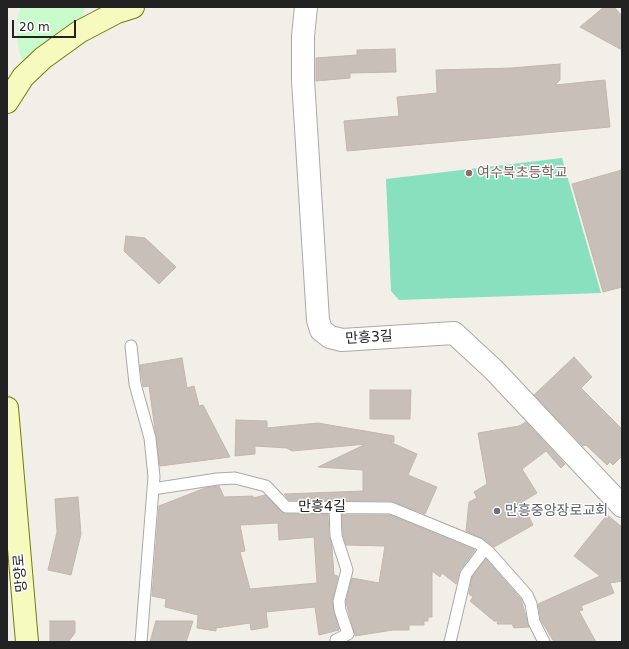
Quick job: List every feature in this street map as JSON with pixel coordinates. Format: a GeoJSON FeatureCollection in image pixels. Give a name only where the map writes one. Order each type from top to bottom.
{"type":"FeatureCollection","features":[{"type":"Feature","properties":{"kind":"main road"},"geometry":{"type":"LineString","coordinates":[[7,102],[23,77],[53,50],[90,26],[117,12],[133,7]]}},
{"type":"Feature","properties":{"kind":"main road","name":"망양로"},"geometry":{"type":"LineString","coordinates":[[7,408],[27,642]]}},
{"type":"Feature","properties":{"kind":"street","name":"만흥3길"},"geometry":{"type":"LineString","coordinates":[[306,7],[303,36],[303,80],[318,320],[321,330],[330,337],[342,340],[454,333],[494,370],[622,506]]}},
{"type":"Feature","properties":{"kind":"lane"},"geometry":{"type":"LineString","coordinates":[[131,346],[136,384],[150,438],[154,477],[141,642]]}},
{"type":"Feature","properties":{"kind":"lane","name":"만흥4길"},"geometry":{"type":"LineString","coordinates":[[153,489],[217,479],[235,478],[250,480],[266,486],[286,507],[391,508],[468,539],[485,549],[527,595],[531,604],[534,622],[544,642]]}},
{"type":"Feature","properties":{"kind":"lane"},"geometry":{"type":"LineString","coordinates":[[335,508],[336,536],[347,570],[339,601],[340,610],[348,634],[336,640],[336,642]]}},
{"type":"Feature","properties":{"kind":"lane"},"geometry":{"type":"LineString","coordinates":[[450,642],[466,574],[485,549]]}},
{"type":"Feature","properties":{"kind":"green space"},"geometry":{"type":"Polygon","coordinates":[[[21,7],[85,7],[79,32],[28,71],[19,52],[17,35],[17,19],[21,7]]]}},
{"type":"Feature","properties":{"kind":"green space"},"geometry":{"type":"Polygon","coordinates":[[[562,158],[601,293],[399,300],[391,291],[386,179],[562,158]]]}},
{"type":"Feature","properties":{"kind":"building"},"geometry":{"type":"Polygon","coordinates":[[[604,7],[614,7],[622,16],[622,50],[580,27],[604,7]]]}},
{"type":"Feature","properties":{"kind":"building"},"geometry":{"type":"Polygon","coordinates":[[[395,49],[396,72],[350,73],[350,78],[316,81],[316,58],[357,55],[357,50],[395,49]]]}},
{"type":"Feature","properties":{"kind":"building"},"geometry":{"type":"Polygon","coordinates":[[[560,64],[560,80],[555,85],[605,80],[610,127],[347,151],[344,121],[399,116],[397,97],[437,93],[436,70],[511,68],[560,64]]]}},
{"type":"Feature","properties":{"kind":"building"},"geometry":{"type":"Polygon","coordinates":[[[622,170],[622,287],[603,292],[572,184],[622,170]]]}},
{"type":"Feature","properties":{"kind":"building"},"geometry":{"type":"Polygon","coordinates":[[[126,236],[145,238],[176,267],[159,284],[124,251],[126,236]]]}},
{"type":"Feature","properties":{"kind":"building"},"geometry":{"type":"Polygon","coordinates":[[[574,357],[592,377],[581,388],[622,429],[622,456],[613,465],[610,462],[607,465],[586,445],[583,446],[534,395],[574,357]]]}},
{"type":"Feature","properties":{"kind":"building"},"geometry":{"type":"Polygon","coordinates":[[[182,358],[187,388],[194,386],[199,406],[203,405],[230,457],[160,466],[149,386],[143,387],[140,365],[182,358]]]}},
{"type":"Feature","properties":{"kind":"building"},"geometry":{"type":"Polygon","coordinates":[[[370,390],[411,390],[410,419],[370,419],[370,390]]]}},
{"type":"Feature","properties":{"kind":"building"},"geometry":{"type":"Polygon","coordinates":[[[236,420],[267,421],[267,428],[318,423],[394,436],[394,442],[390,442],[417,454],[408,475],[437,487],[425,514],[391,501],[289,500],[284,494],[363,491],[363,470],[318,467],[366,444],[292,451],[287,448],[255,446],[255,454],[235,456],[236,420]]]}},
{"type":"Feature","properties":{"kind":"building"},"geometry":{"type":"Polygon","coordinates":[[[526,422],[565,464],[561,468],[546,451],[522,469],[537,493],[522,502],[533,525],[494,547],[482,538],[466,531],[469,502],[477,498],[474,492],[487,484],[478,433],[519,426],[526,422]]]}},
{"type":"Feature","properties":{"kind":"building"},"geometry":{"type":"Polygon","coordinates":[[[219,486],[224,497],[253,496],[253,498],[265,495],[284,514],[328,514],[334,575],[338,576],[332,602],[339,630],[319,635],[315,607],[266,612],[268,627],[251,630],[250,623],[216,628],[216,631],[197,628],[198,615],[165,607],[166,599],[152,596],[159,506],[205,488],[219,486]],[[278,523],[240,525],[245,551],[240,552],[250,589],[317,583],[314,537],[279,540],[278,523]]]}},
{"type":"Feature","properties":{"kind":"building"},"geometry":{"type":"Polygon","coordinates":[[[78,497],[81,534],[71,575],[48,570],[57,532],[55,499],[78,497]]]}},
{"type":"Feature","properties":{"kind":"building"},"geometry":{"type":"Polygon","coordinates":[[[342,515],[390,515],[475,550],[460,570],[456,584],[442,573],[440,577],[432,571],[432,617],[428,617],[428,621],[424,621],[424,625],[409,625],[409,630],[393,630],[355,636],[346,602],[352,578],[379,583],[385,546],[346,545],[343,535],[342,515]]]}},
{"type":"Feature","properties":{"kind":"building"},"geometry":{"type":"Polygon","coordinates":[[[607,515],[622,527],[622,581],[610,583],[614,593],[581,606],[583,610],[579,611],[596,642],[554,642],[541,620],[538,604],[600,576],[574,556],[607,515]]]}},
{"type":"Feature","properties":{"kind":"building"},"geometry":{"type":"Polygon","coordinates":[[[486,559],[521,599],[529,627],[514,628],[512,624],[497,624],[498,621],[494,621],[470,601],[473,597],[469,594],[472,577],[486,559]]]}},
{"type":"Feature","properties":{"kind":"building"},"geometry":{"type":"Polygon","coordinates":[[[50,621],[75,621],[75,633],[68,642],[50,642],[50,621]]]}},
{"type":"Feature","properties":{"kind":"building"},"geometry":{"type":"Polygon","coordinates":[[[156,621],[193,621],[186,642],[150,642],[156,621]]]}},
{"type":"Feature","properties":{"kind":"place","name":"여수북초등학교"},"geometry":{"type":"Point","coordinates":[469,173]}},
{"type":"Feature","properties":{"kind":"place","name":"만흥중앙장로교회"},"geometry":{"type":"Point","coordinates":[497,511]}}]}
